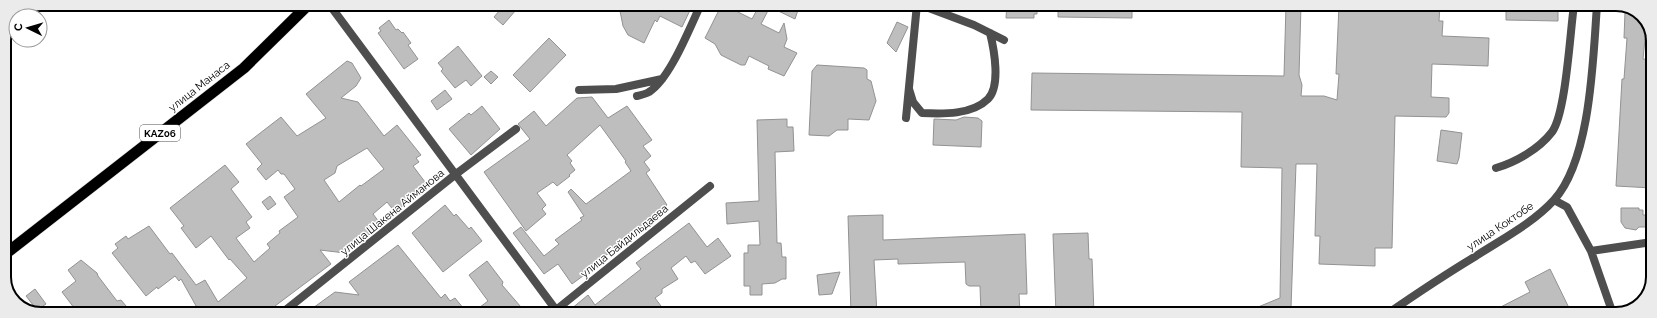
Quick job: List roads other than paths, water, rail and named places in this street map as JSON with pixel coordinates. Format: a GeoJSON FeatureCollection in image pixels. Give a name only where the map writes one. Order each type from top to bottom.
{"type":"FeatureCollection","features":[{"type":"Feature","properties":{"kind":"highway","name":"улица Манаса"},"geometry":{"type":"LineString","coordinates":[[11,250],[244,68],[302,11]]}},
{"type":"Feature","properties":{"kind":"street"},"geometry":{"type":"LineString","coordinates":[[335,11],[552,307]]}},
{"type":"Feature","properties":{"kind":"street"},"geometry":{"type":"LineString","coordinates":[[637,96],[649,92],[662,79],[673,61],[698,11]]}},
{"type":"Feature","properties":{"kind":"street"},"geometry":{"type":"LineString","coordinates":[[906,118],[917,11]]}},
{"type":"Feature","properties":{"kind":"street"},"geometry":{"type":"LineString","coordinates":[[935,11],[1004,40]]}},
{"type":"Feature","properties":{"kind":"street"},"geometry":{"type":"LineString","coordinates":[[1496,168],[1506,165],[1530,152],[1553,131],[1564,93],[1573,11]]}},
{"type":"Feature","properties":{"kind":"street","name":"улица Коктобе"},"geometry":{"type":"LineString","coordinates":[[1398,307],[1530,221],[1554,200],[1569,174],[1585,128],[1596,11]]}},
{"type":"Feature","properties":{"kind":"street"},"geometry":{"type":"LineString","coordinates":[[908,89],[913,102],[922,113],[943,114],[970,110],[988,99],[996,80],[995,53],[990,33]]}},
{"type":"Feature","properties":{"kind":"street"},"geometry":{"type":"LineString","coordinates":[[579,90],[616,89],[662,79]]}},
{"type":"Feature","properties":{"kind":"street","name":"улица Шакена Айманова"},"geometry":{"type":"LineString","coordinates":[[290,307],[456,174],[516,129]]}},
{"type":"Feature","properties":{"kind":"street","name":"улица Байдильдаева"},"geometry":{"type":"LineString","coordinates":[[562,307],[710,186]]}},
{"type":"Feature","properties":{"kind":"street"},"geometry":{"type":"LineString","coordinates":[[1554,200],[1567,207],[1591,251],[1610,307]]}},
{"type":"Feature","properties":{"kind":"street"},"geometry":{"type":"LineString","coordinates":[[1591,251],[1646,243]]}}]}
